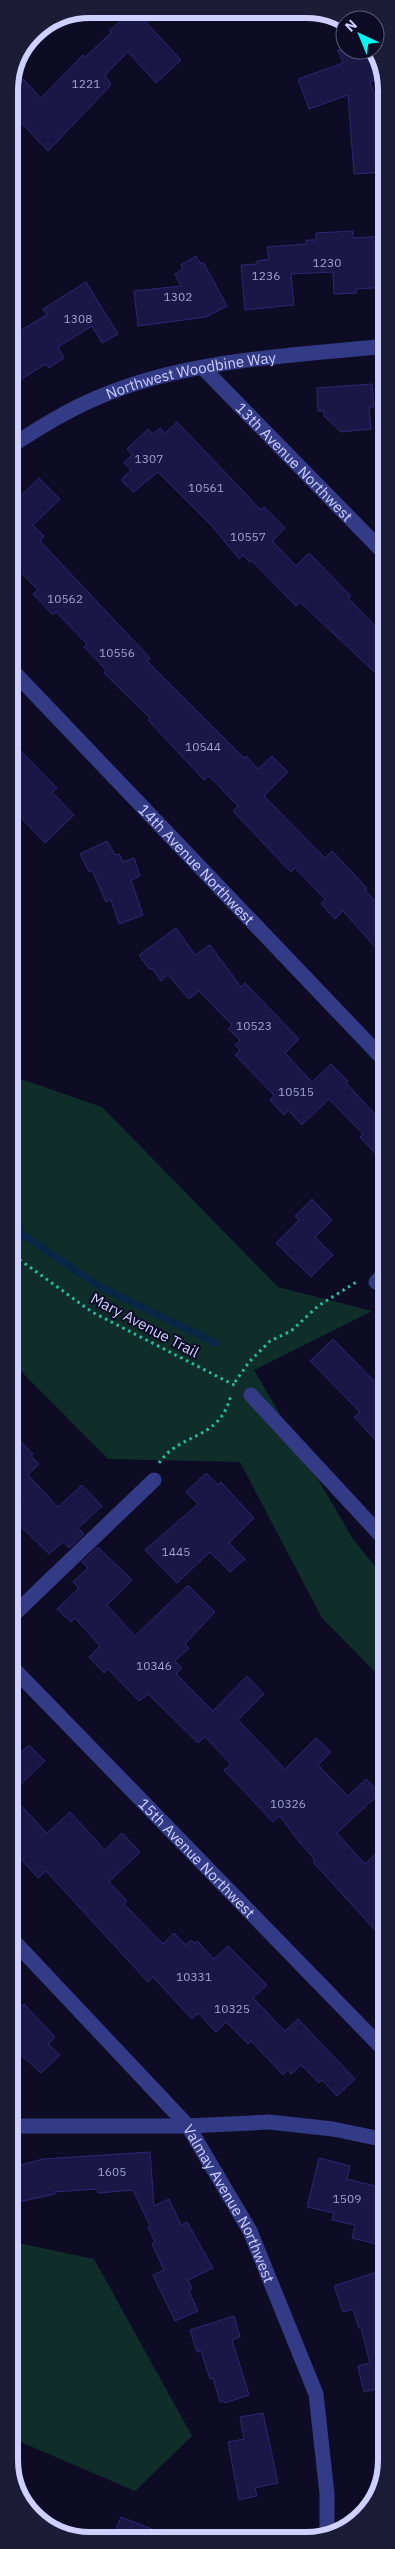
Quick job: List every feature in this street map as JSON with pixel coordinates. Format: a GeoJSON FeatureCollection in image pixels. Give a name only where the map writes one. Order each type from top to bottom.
{"type":"FeatureCollection","features":[{"type":"Feature","properties":{"kind":"street","name":"Northwest Woodbine Way"},"geometry":{"type":"LineString","coordinates":[[17,442],[98,397],[165,375],[260,359],[377,347]]}},
{"type":"Feature","properties":{"kind":"street","name":"13th Avenue Northwest"},"geometry":{"type":"LineString","coordinates":[[203,368],[377,546]]}},
{"type":"Feature","properties":{"kind":"street","name":"14th Avenue Northwest"},"geometry":{"type":"LineString","coordinates":[[17,676],[377,1053]]}},
{"type":"Feature","properties":{"kind":"street"},"geometry":{"type":"LineString","coordinates":[[251,1394],[378,1532]]}},
{"type":"Feature","properties":{"kind":"street"},"geometry":{"type":"LineString","coordinates":[[18,1611],[154,1480]]}},
{"type":"Feature","properties":{"kind":"street","name":"15th Avenue Northwest"},"geometry":{"type":"LineString","coordinates":[[18,1673],[378,2044]]}},
{"type":"Feature","properties":{"kind":"street","name":"Valmay Avenue Northwest"},"geometry":{"type":"LineString","coordinates":[[18,1945],[188,2126],[250,2231],[316,2394],[327,2494],[327,2528]]}},
{"type":"Feature","properties":{"kind":"street"},"geometry":{"type":"LineString","coordinates":[[18,2126],[188,2126],[269,2122],[333,2129],[378,2138]]}},
{"type":"Feature","properties":{"kind":"path","name":"Mary Avenue Trail"},"geometry":{"type":"LineString","coordinates":[[17,1258],[92,1312],[251,1394]]}},
{"type":"Feature","properties":{"kind":"path"},"geometry":{"type":"LineString","coordinates":[[154,1480],[157,1466],[165,1455],[213,1427],[227,1409],[234,1384],[249,1362],[270,1341],[291,1331],[318,1306],[356,1281],[378,1278]]}},
{"type":"Feature","properties":{"kind":"green space"},"geometry":{"type":"Polygon","coordinates":[[[17,1078],[102,1107],[278,1287],[372,1311],[254,1370],[353,1539],[378,1570],[378,1675],[322,1618],[240,1462],[108,1459],[18,1368],[17,1078]]]}},
{"type":"Feature","properties":{"kind":"green space"},"geometry":{"type":"Polygon","coordinates":[[[18,2243],[94,2259],[192,2436],[135,2491],[18,2441],[18,2243]]]}},
{"type":"Feature","properties":{"kind":"building"},"geometry":{"type":"Polygon","coordinates":[[[125,17],[141,17],[181,60],[156,83],[128,52],[105,75],[111,85],[48,151],[17,118],[18,84],[23,79],[41,98],[83,55],[85,57],[111,33],[109,31],[125,17]]]}},
{"type":"Feature","properties":{"kind":"building"},"geometry":{"type":"Polygon","coordinates":[[[342,60],[371,60],[376,79],[370,82],[377,102],[377,173],[354,174],[348,95],[309,109],[298,79],[343,63],[342,60]]]}},
{"type":"Feature","properties":{"kind":"building"},"geometry":{"type":"Polygon","coordinates":[[[353,231],[353,238],[377,237],[377,288],[356,289],[356,293],[334,294],[333,272],[291,274],[294,305],[245,310],[241,265],[257,264],[257,261],[269,259],[267,247],[306,244],[306,240],[316,240],[316,233],[353,231]]]}},
{"type":"Feature","properties":{"kind":"building"},"geometry":{"type":"Polygon","coordinates":[[[196,256],[201,264],[203,262],[227,306],[206,317],[138,326],[134,291],[181,286],[175,274],[183,269],[181,265],[196,256]]]}},
{"type":"Feature","properties":{"kind":"building"},"geometry":{"type":"Polygon","coordinates":[[[86,282],[118,334],[102,343],[92,326],[58,347],[64,358],[49,368],[46,364],[18,381],[17,332],[47,315],[43,309],[86,282]]]}},
{"type":"Feature","properties":{"kind":"building"},"geometry":{"type":"Polygon","coordinates":[[[372,384],[374,407],[369,407],[371,429],[341,432],[324,416],[324,411],[318,411],[317,388],[372,384]]]}},
{"type":"Feature","properties":{"kind":"building"},"geometry":{"type":"Polygon","coordinates":[[[177,422],[261,510],[264,507],[285,528],[272,541],[296,566],[309,553],[351,596],[348,598],[377,628],[377,675],[300,602],[296,606],[252,561],[250,562],[243,555],[239,559],[212,526],[158,472],[133,492],[121,480],[131,470],[124,463],[132,455],[127,449],[148,429],[153,434],[160,428],[165,433],[177,422]]]}},
{"type":"Feature","properties":{"kind":"building"},"geometry":{"type":"Polygon","coordinates":[[[39,478],[60,499],[33,525],[44,536],[40,541],[150,658],[147,661],[244,758],[246,756],[258,769],[272,756],[288,772],[264,796],[325,858],[332,851],[367,888],[365,890],[377,904],[377,949],[343,911],[335,919],[321,904],[325,899],[295,868],[291,872],[262,842],[233,811],[238,806],[209,776],[204,780],[148,720],[150,718],[104,673],[106,670],[84,647],[87,644],[56,612],[53,615],[33,594],[38,590],[17,568],[17,499],[39,478]]]}},
{"type":"Feature","properties":{"kind":"building"},"geometry":{"type":"Polygon","coordinates":[[[17,747],[57,788],[52,792],[74,815],[45,843],[17,814],[17,747]]]}},
{"type":"Feature","properties":{"kind":"building"},"geometry":{"type":"Polygon","coordinates":[[[107,841],[115,855],[119,854],[123,862],[134,858],[140,876],[131,880],[143,915],[119,924],[111,900],[106,902],[92,870],[89,872],[80,854],[107,841]]]}},
{"type":"Feature","properties":{"kind":"building"},"geometry":{"type":"Polygon","coordinates":[[[176,928],[195,955],[210,945],[241,987],[245,983],[299,1039],[285,1053],[312,1082],[331,1064],[348,1081],[346,1083],[377,1117],[377,1156],[360,1137],[363,1134],[329,1099],[302,1125],[288,1110],[284,1115],[270,1100],[274,1095],[235,1055],[240,1050],[235,1045],[240,1040],[228,1029],[232,1025],[199,991],[189,999],[168,975],[161,981],[152,968],[150,970],[139,955],[176,928]]]}},
{"type":"Feature","properties":{"kind":"building"},"geometry":{"type":"Polygon","coordinates":[[[312,1199],[332,1220],[315,1237],[333,1255],[311,1277],[276,1243],[299,1220],[295,1216],[312,1199]]]}},
{"type":"Feature","properties":{"kind":"building"},"geometry":{"type":"Polygon","coordinates":[[[333,1339],[378,1384],[378,1442],[354,1417],[360,1412],[310,1361],[333,1339]]]}},
{"type":"Feature","properties":{"kind":"building"},"geometry":{"type":"Polygon","coordinates":[[[18,1438],[33,1454],[31,1456],[39,1464],[28,1475],[58,1507],[82,1485],[102,1506],[78,1528],[84,1534],[69,1548],[63,1542],[49,1554],[18,1523],[18,1504],[23,1499],[18,1494],[18,1438]]]}},
{"type":"Feature","properties":{"kind":"building"},"geometry":{"type":"Polygon","coordinates":[[[206,1473],[218,1485],[221,1482],[254,1518],[229,1543],[245,1559],[230,1572],[210,1552],[177,1583],[145,1550],[198,1504],[186,1492],[206,1473]]]}},
{"type":"Feature","properties":{"kind":"building"},"geometry":{"type":"Polygon","coordinates":[[[98,1547],[132,1580],[107,1605],[135,1636],[188,1585],[215,1612],[185,1644],[189,1648],[175,1661],[182,1668],[176,1674],[213,1711],[247,1676],[264,1694],[238,1720],[285,1769],[316,1738],[331,1752],[318,1765],[348,1796],[366,1779],[378,1791],[378,1795],[337,1833],[365,1864],[378,1852],[378,1933],[313,1862],[315,1860],[280,1816],[273,1822],[224,1770],[231,1764],[205,1737],[198,1743],[148,1694],[139,1701],[108,1669],[104,1673],[89,1657],[100,1646],[75,1618],[71,1622],[57,1609],[79,1588],[73,1582],[88,1568],[82,1562],[98,1547]]]}},
{"type":"Feature","properties":{"kind":"building"},"geometry":{"type":"Polygon","coordinates":[[[29,1745],[45,1761],[18,1787],[18,1756],[29,1745]]]}},
{"type":"Feature","properties":{"kind":"building"},"geometry":{"type":"Polygon","coordinates":[[[18,1802],[47,1833],[70,1812],[105,1850],[122,1833],[140,1852],[109,1882],[127,1901],[124,1904],[163,1944],[174,1933],[186,1945],[191,1940],[195,1943],[197,1941],[214,1959],[228,1946],[267,1985],[253,1998],[285,2031],[298,2019],[355,2079],[337,2096],[322,2080],[319,2083],[301,2065],[291,2074],[288,2070],[283,2075],[251,2041],[248,2044],[226,2022],[216,2032],[198,2013],[192,2019],[153,1977],[148,1982],[46,1871],[38,1878],[18,1855],[18,1802]]]}},
{"type":"Feature","properties":{"kind":"building"},"geometry":{"type":"Polygon","coordinates":[[[24,2004],[55,2037],[48,2044],[60,2055],[41,2073],[18,2052],[18,2010],[24,2004]]]}},
{"type":"Feature","properties":{"kind":"building"},"geometry":{"type":"Polygon","coordinates":[[[150,2152],[154,2206],[169,2199],[181,2225],[187,2222],[213,2268],[188,2280],[192,2289],[189,2291],[198,2311],[175,2321],[153,2275],[164,2270],[152,2244],[155,2242],[148,2227],[150,2226],[133,2190],[98,2193],[97,2189],[54,2192],[55,2194],[18,2202],[18,2166],[43,2159],[150,2152]]]}},
{"type":"Feature","properties":{"kind":"building"},"geometry":{"type":"Polygon","coordinates":[[[319,2158],[350,2166],[347,2179],[378,2187],[378,2237],[376,2244],[352,2238],[355,2225],[332,2220],[334,2213],[307,2207],[319,2158]]]}},
{"type":"Feature","properties":{"kind":"building"},"geometry":{"type":"Polygon","coordinates":[[[378,2272],[378,2398],[376,2389],[364,2392],[358,2366],[370,2363],[361,2328],[359,2328],[353,2309],[343,2312],[334,2286],[378,2272]]]}},
{"type":"Feature","properties":{"kind":"building"},"geometry":{"type":"Polygon","coordinates":[[[234,2316],[240,2337],[232,2340],[249,2395],[225,2403],[224,2401],[220,2402],[213,2378],[210,2379],[201,2351],[197,2352],[190,2330],[234,2316]]]}},
{"type":"Feature","properties":{"kind":"building"},"geometry":{"type":"Polygon","coordinates":[[[263,2413],[278,2483],[255,2488],[257,2496],[239,2500],[228,2442],[244,2439],[240,2417],[263,2413]]]}},
{"type":"Feature","properties":{"kind":"building"},"geometry":{"type":"Polygon","coordinates":[[[121,2517],[159,2532],[115,2532],[121,2517]]]}},
{"type":"Feature","properties":{"kind":"waterway"},"geometry":{"type":"LineString","coordinates":[[17,1231],[97,1285],[216,1343]]}}]}
